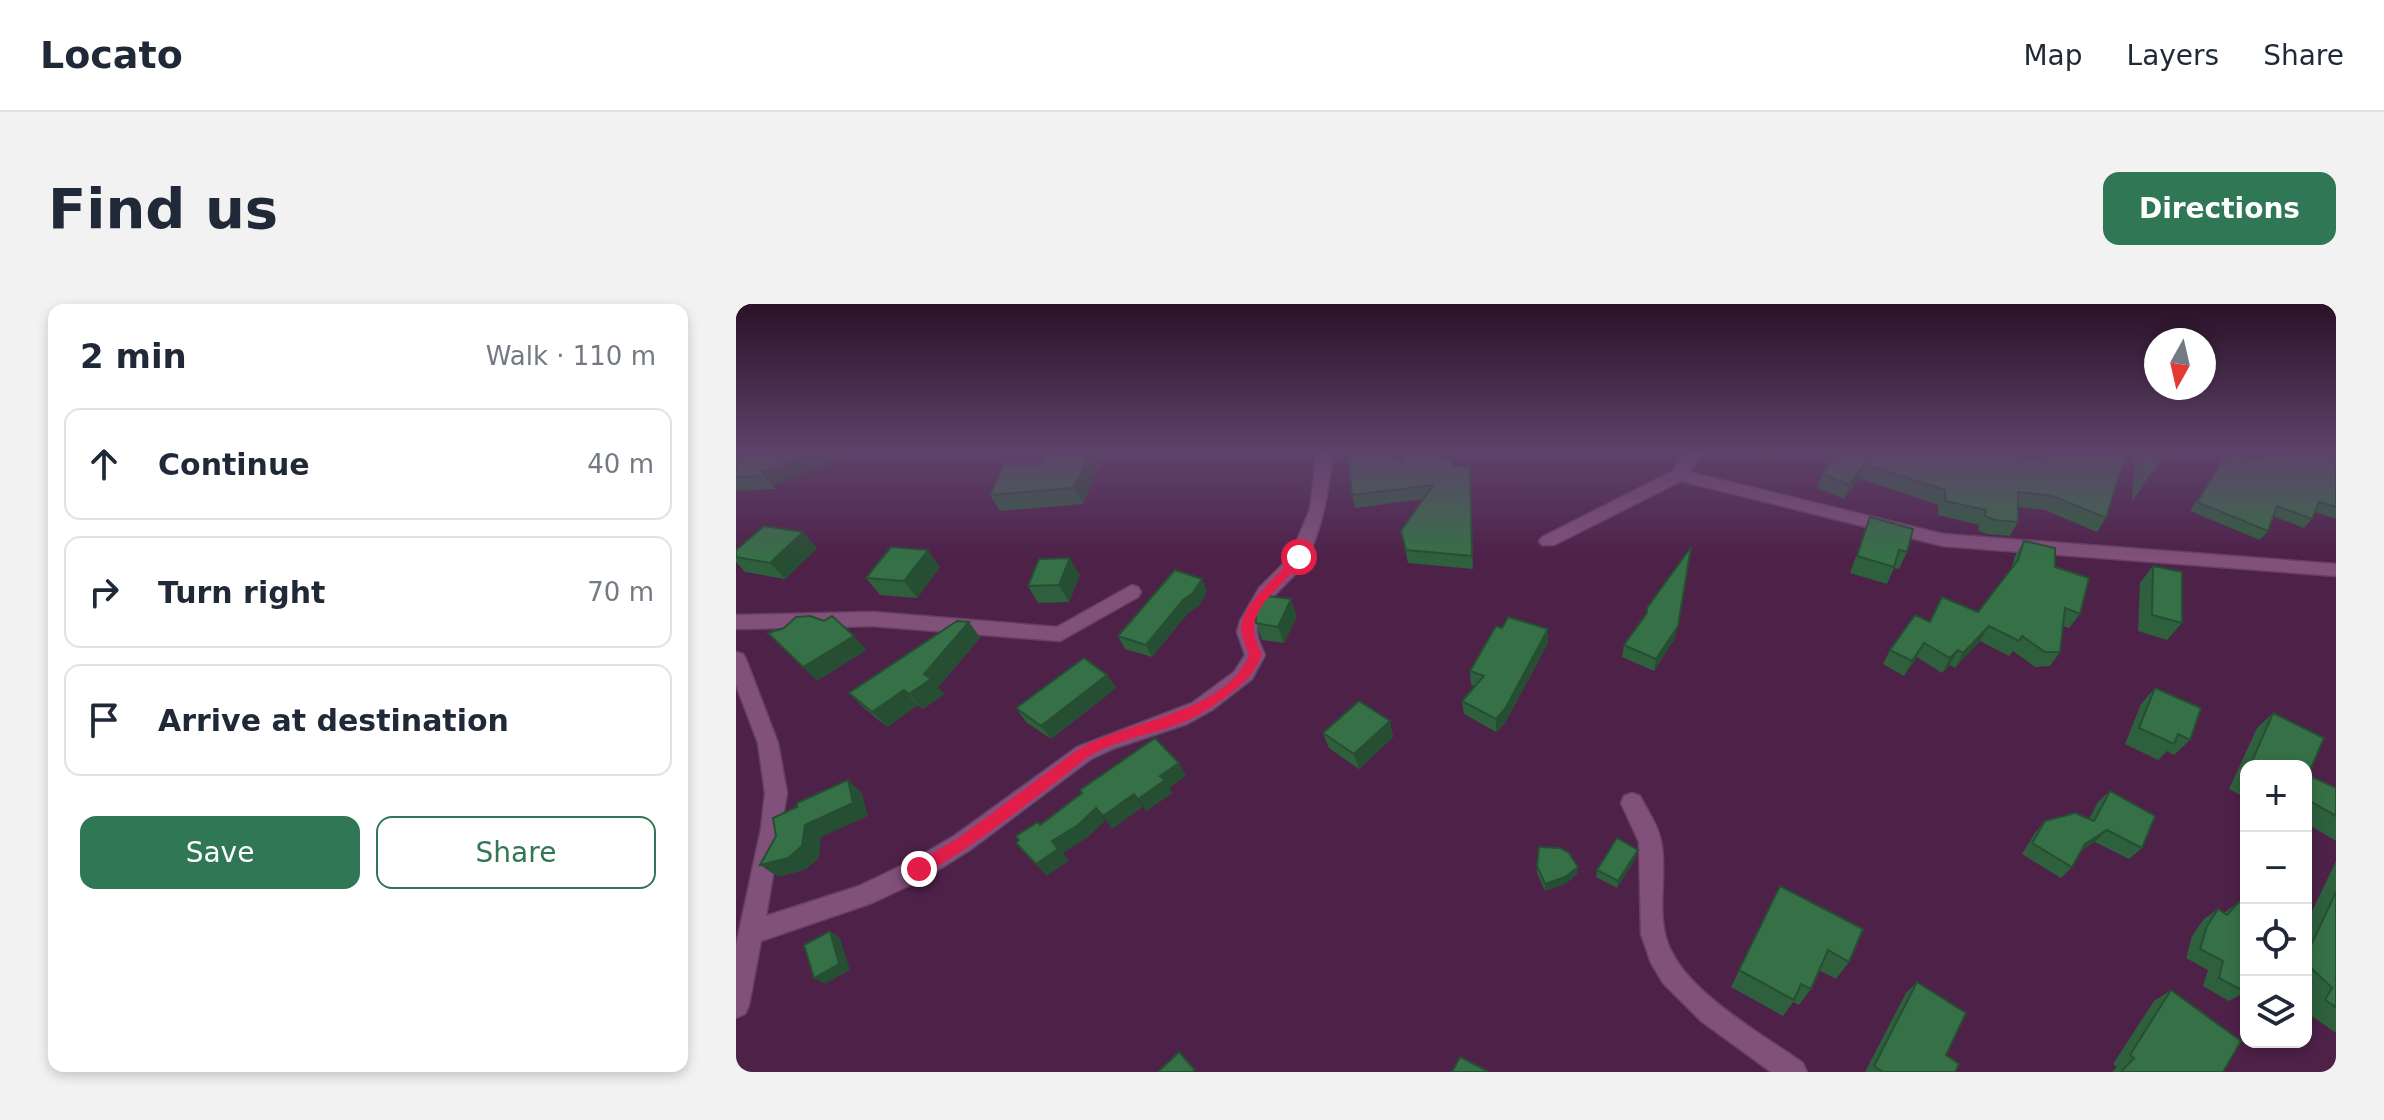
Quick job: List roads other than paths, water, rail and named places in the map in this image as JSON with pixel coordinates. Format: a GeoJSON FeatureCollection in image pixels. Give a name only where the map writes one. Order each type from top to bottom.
{"type":"FeatureCollection","features":[{"type":"Feature","properties":{"kind":"street"},"geometry":{"type":"LineString","coordinates":[[751,933],[892,884],[962,843],[1084,753],[1103,742],[1181,718],[1203,707],[1240,679],[1250,669],[1255,655],[1247,632],[1249,621],[1265,593],[1292,569],[1318,509],[1321,487]]}},
{"type":"Feature","properties":{"kind":"street"},"geometry":{"type":"LineString","coordinates":[[1548,541],[1655,487]]}},
{"type":"Feature","properties":{"kind":"street"},"geometry":{"type":"LineString","coordinates":[[1727,487],[1943,540],[2292,564],[2336,570]]}},
{"type":"Feature","properties":{"kind":"street"},"geometry":{"type":"LineString","coordinates":[[736,622],[873,619],[1060,634],[1132,592]]}},
{"type":"Feature","properties":{"kind":"street"},"geometry":{"type":"LineString","coordinates":[[736,659],[768,743],[776,793],[736,1005]]}},
{"type":"Feature","properties":{"kind":"street"},"geometry":{"type":"LineString","coordinates":[[1632,803],[1650,839],[1653,934],[1658,952],[1672,977],[1724,1021],[1794,1072]]}}]}
